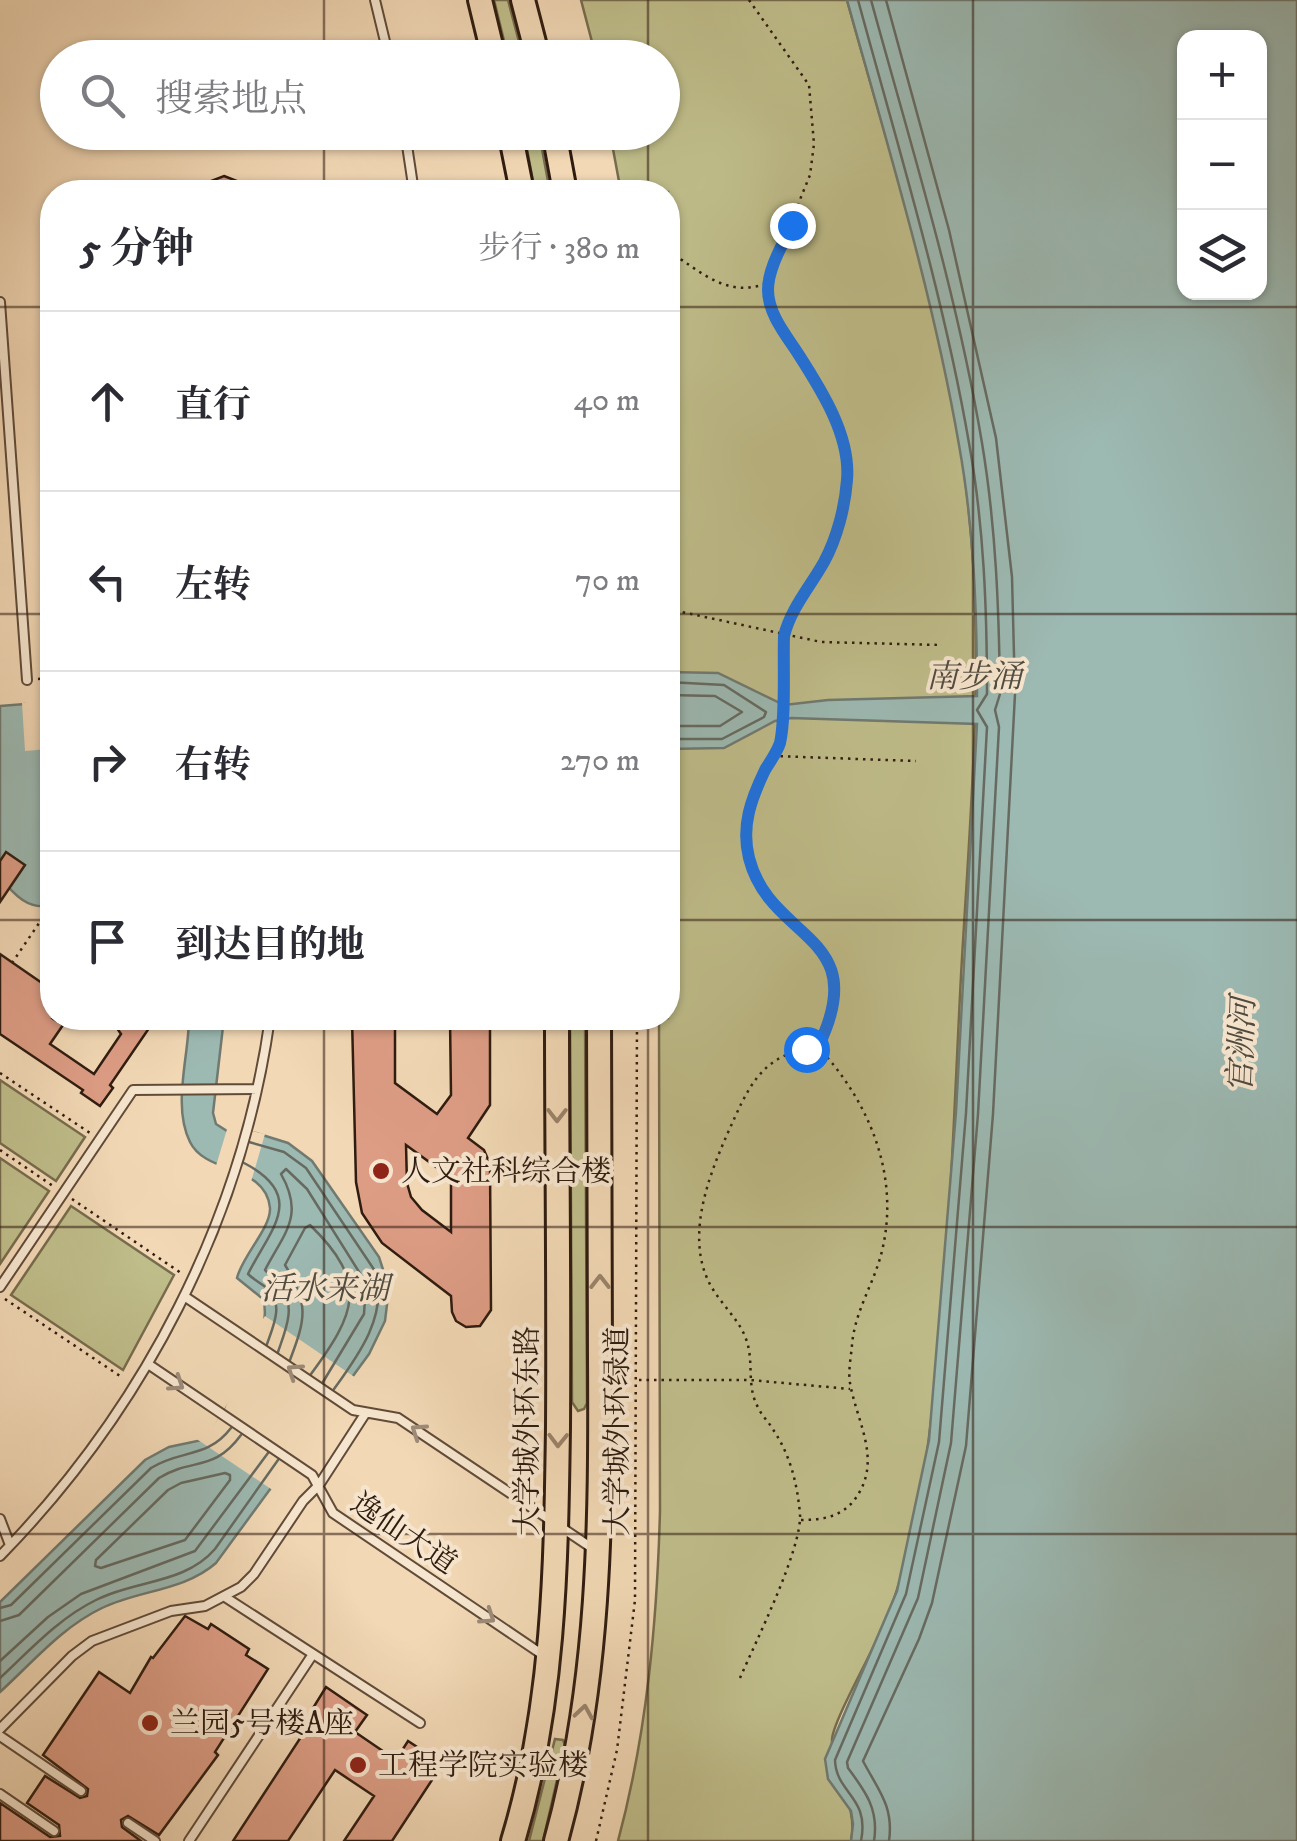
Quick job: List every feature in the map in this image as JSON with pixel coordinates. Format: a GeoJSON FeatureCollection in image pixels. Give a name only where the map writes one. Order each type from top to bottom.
{"type":"FeatureCollection","features":[{"type":"Feature","properties":{"kind":"main road"},"geometry":{"type":"LineString","coordinates":[[480,0],[490,40]]}},
{"type":"Feature","properties":{"kind":"main road"},"geometry":{"type":"LineString","coordinates":[[523,0],[533,40]]}},
{"type":"Feature","properties":{"kind":"main road"},"geometry":{"type":"LineString","coordinates":[[514,150],[520,180]]}},
{"type":"Feature","properties":{"kind":"main road"},"geometry":{"type":"LineString","coordinates":[[557,150],[562,180]]}},
{"type":"Feature","properties":{"kind":"main road","name":"大学城外环东路"},"geometry":{"type":"LineString","coordinates":[[514,1841],[537,1742],[550,1659],[557,1525],[557,1030]]}},
{"type":"Feature","properties":{"kind":"main road"},"geometry":{"type":"LineString","coordinates":[[556,1841],[584,1714],[598,1553],[599,1030]]}},
{"type":"Feature","properties":{"kind":"lane"},"geometry":{"type":"LineString","coordinates":[[374,0],[384,40]]}},
{"type":"Feature","properties":{"kind":"lane"},"geometry":{"type":"LineString","coordinates":[[408,150],[412,180]]}},
{"type":"Feature","properties":{"kind":"lane"},"geometry":{"type":"LineString","coordinates":[[0,302],[27,680]]}},
{"type":"Feature","properties":{"kind":"lane"},"geometry":{"type":"LineString","coordinates":[[0,1556],[92,1449],[148,1364],[184,1296],[232,1176],[268,1030]]}},
{"type":"Feature","properties":{"kind":"lane"},"geometry":{"type":"LineString","coordinates":[[0,1287],[133,1090],[256,1089]]}},
{"type":"Feature","properties":{"kind":"lane"},"geometry":{"type":"LineString","coordinates":[[184,1296],[340,1402],[365,1414],[398,1418],[598,1553]]}},
{"type":"Feature","properties":{"kind":"lane","name":"逸仙大道"},"geometry":{"type":"LineString","coordinates":[[148,1364],[312,1476],[333,1512],[550,1659]]}},
{"type":"Feature","properties":{"kind":"lane"},"geometry":{"type":"LineString","coordinates":[[81,1791],[0,1733],[72,1656],[92,1641],[171,1611],[205,1606],[226,1597],[254,1574],[365,1414]]}},
{"type":"Feature","properties":{"kind":"lane"},"geometry":{"type":"LineString","coordinates":[[0,1520],[10,1545]]}},
{"type":"Feature","properties":{"kind":"lane"},"geometry":{"type":"LineString","coordinates":[[226,1597],[420,1723]]}},
{"type":"Feature","properties":{"kind":"lane"},"geometry":{"type":"LineString","coordinates":[[189,1841],[312,1654]]}},
{"type":"Feature","properties":{"kind":"lane"},"geometry":{"type":"LineString","coordinates":[[0,1794],[54,1831]]}},
{"type":"Feature","properties":{"kind":"lane"},"geometry":{"type":"LineString","coordinates":[[128,1823],[155,1841]]}},
{"type":"Feature","properties":{"kind":"path"},"geometry":{"type":"LineString","coordinates":[[749,0],[809,86],[814,144],[810,174],[769,283],[772,312],[831,412],[848,478],[836,537],[788,620],[780,744],[754,792],[745,824],[750,862],[772,901],[822,950],[832,973],[836,996],[830,1023],[818,1047]]}},
{"type":"Feature","properties":{"kind":"path"},"geometry":{"type":"LineString","coordinates":[[680,260],[710,281],[736,289],[769,283]]}},
{"type":"Feature","properties":{"kind":"path"},"geometry":{"type":"LineString","coordinates":[[680,612],[821,642],[942,645]]}},
{"type":"Feature","properties":{"kind":"path"},"geometry":{"type":"LineString","coordinates":[[773,756],[916,760]]}},
{"type":"Feature","properties":{"kind":"path"},"geometry":{"type":"LineString","coordinates":[[12,962],[40,922]]}},
{"type":"Feature","properties":{"kind":"path","name":"大学城外环绿道"},"geometry":{"type":"LineString","coordinates":[[596,1841],[625,1704],[635,1600],[636,1030]]}},
{"type":"Feature","properties":{"kind":"path"},"geometry":{"type":"LineString","coordinates":[[740,1678],[789,1564],[800,1520],[796,1480],[786,1452],[757,1408],[750,1380],[748,1344],[704,1269],[702,1213],[717,1158],[740,1105],[761,1074],[773,1060],[818,1047]]}},
{"type":"Feature","properties":{"kind":"path"},"geometry":{"type":"LineString","coordinates":[[800,1520],[823,1520],[852,1505],[868,1475],[866,1440],[849,1377],[854,1326],[882,1250],[886,1177],[874,1130],[841,1072],[818,1047]]}},
{"type":"Feature","properties":{"kind":"path"},"geometry":{"type":"LineString","coordinates":[[0,1073],[99,1140]]}},
{"type":"Feature","properties":{"kind":"path"},"geometry":{"type":"LineString","coordinates":[[0,1150],[192,1280]]}},
{"type":"Feature","properties":{"kind":"path"},"geometry":{"type":"LineString","coordinates":[[0,1295],[134,1386]]}},
{"type":"Feature","properties":{"kind":"path"},"geometry":{"type":"LineString","coordinates":[[638,1380],[750,1380],[852,1389]]}},
{"type":"Feature","properties":{"kind":"shaded area"},"geometry":{"type":"Polygon","coordinates":[[[494,0],[508,0],[519,40],[504,40],[494,0]]]}},
{"type":"Feature","properties":{"kind":"shaded area"},"geometry":{"type":"Polygon","coordinates":[[[581,0],[847,0],[932,308],[958,432],[973,555],[976,675],[946,1264],[936,1380],[914,1530],[886,1620],[839,1717],[832,1740],[849,1803],[851,1841],[618,1841],[649,1677],[656,1594],[660,1511],[659,1030],[680,1030],[680,180],[619,180],[613,150],[680,150],[680,40],[592,40],[581,0]]]}},
{"type":"Feature","properties":{"kind":"shaded area"},"geometry":{"type":"Polygon","coordinates":[[[527,150],[542,150],[548,180],[533,180],[527,150]]]}},
{"type":"Feature","properties":{"kind":"shaded area"},"geometry":{"type":"Polygon","coordinates":[[[570,1030],[585,1030],[587,1403],[578,1411],[572,1402],[570,1030]]]}},
{"type":"Feature","properties":{"kind":"shaded area"},"geometry":{"type":"Polygon","coordinates":[[[0,1080],[85,1137],[56,1181],[0,1143],[0,1080]]]}},
{"type":"Feature","properties":{"kind":"shaded area"},"geometry":{"type":"Polygon","coordinates":[[[0,1158],[49,1191],[0,1264],[0,1158]]]}},
{"type":"Feature","properties":{"kind":"shaded area"},"geometry":{"type":"Polygon","coordinates":[[[71,1206],[174,1275],[123,1370],[11,1295],[71,1206]]]}},
{"type":"Feature","properties":{"kind":"shaded area"},"geometry":{"type":"Polygon","coordinates":[[[555,1739],[563,1740],[565,1745],[543,1841],[529,1841],[555,1739]]]}},
{"type":"Feature","properties":{"kind":"water","name":"官洲河"},"geometry":{"type":"Polygon","coordinates":[[[847,0],[1297,0],[1297,1841],[851,1841],[851,1811],[828,1779],[825,1759],[897,1591],[929,1440],[956,1112],[977,724],[791,718],[775,721],[724,748],[680,749],[680,672],[718,673],[784,705],[977,696],[968,507],[959,445],[923,277],[847,0]]]}},
{"type":"Feature","properties":{"kind":"water"},"geometry":{"type":"Polygon","coordinates":[[[25,704],[40,712],[40,906],[23,900],[0,877],[0,706],[25,704]]]}},
{"type":"Feature","properties":{"kind":"water","name":"活水来湖"},"geometry":{"type":"Polygon","coordinates":[[[188,1030],[223,1030],[213,1113],[216,1124],[227,1131],[256,1133],[288,1143],[312,1161],[379,1257],[389,1288],[385,1321],[369,1354],[216,1563],[176,1585],[116,1602],[87,1616],[0,1692],[0,1602],[145,1460],[169,1447],[207,1439],[247,1371],[262,1333],[263,1299],[237,1278],[269,1216],[266,1194],[247,1176],[198,1153],[185,1128],[182,1097],[188,1030]]]}},
{"type":"Feature","properties":{"kind":"pier"},"geometry":{"type":"Polygon","coordinates":[[[22,703],[40,706],[40,750],[25,751],[22,703]]]}},
{"type":"Feature","properties":{"kind":"pier"},"geometry":{"type":"Polygon","coordinates":[[[228,1126],[265,1134],[251,1182],[215,1169],[228,1126]]]}},
{"type":"Feature","properties":{"kind":"pier"},"geometry":{"type":"Polygon","coordinates":[[[265,1316],[356,1378],[274,1491],[195,1438],[211,1429],[225,1409],[265,1316]]]}},
{"type":"Feature","properties":{"kind":"building"},"geometry":{"type":"Polygon","coordinates":[[[6,852],[25,865],[0,902],[0,861],[6,852]]]}},
{"type":"Feature","properties":{"kind":"building"},"geometry":{"type":"Polygon","coordinates":[[[0,954],[40,982],[40,1030],[60,1030],[50,1044],[94,1074],[121,1034],[118,1030],[148,1030],[100,1106],[81,1093],[83,1090],[0,1034],[0,954]]]}},
{"type":"Feature","properties":{"kind":"building","name":"人文社科综合楼"},"geometry":{"type":"Polygon","coordinates":[[[352,1030],[395,1030],[395,1083],[437,1114],[451,1095],[450,1030],[490,1030],[490,1105],[468,1138],[484,1150],[490,1164],[491,1310],[480,1326],[466,1327],[456,1321],[451,1296],[382,1243],[362,1213],[356,1182],[352,1030]],[[406,1145],[411,1197],[451,1232],[451,1178],[406,1145]]]}},
{"type":"Feature","properties":{"kind":"building","name":"兰园5号楼A座"},"geometry":{"type":"Polygon","coordinates":[[[185,1616],[208,1629],[211,1624],[249,1649],[246,1655],[268,1669],[215,1752],[218,1755],[159,1835],[128,1816],[121,1820],[122,1827],[141,1841],[0,1841],[0,1803],[50,1837],[60,1836],[59,1825],[27,1803],[45,1776],[80,1798],[87,1796],[88,1789],[43,1755],[99,1672],[130,1693],[151,1657],[185,1616]]]}},
{"type":"Feature","properties":{"kind":"building","name":"工程学院实验楼"},"geometry":{"type":"Polygon","coordinates":[[[326,1687],[367,1715],[355,1732],[396,1760],[408,1741],[428,1754],[435,1767],[432,1780],[392,1841],[344,1841],[374,1796],[335,1770],[288,1841],[233,1841],[318,1711],[313,1708],[326,1687]]]}},
{"type":"Feature","properties":{"kind":"place","name":"人文社科综合楼"},"geometry":{"type":"Point","coordinates":[381,1171]}},
{"type":"Feature","properties":{"kind":"place","name":"兰园5号楼A座"},"geometry":{"type":"Point","coordinates":[150,1723]}},
{"type":"Feature","properties":{"kind":"place","name":"工程学院实验楼"},"geometry":{"type":"Point","coordinates":[358,1765]}},
{"type":"Feature","properties":{"kind":"route"},"geometry":{"type":"LineString","coordinates":[[792,225],[775,261],[768,289],[772,312],[826,398],[848,478],[836,537],[788,620],[780,744],[754,792],[745,824],[750,862],[761,884],[772,901],[822,950],[832,973],[836,996],[830,1023],[818,1047],[806,1049]]}},
{"type":"Feature","properties":{"kind":"water label","name":"南步涌"},"geometry":{"type":"Point","coordinates":[974,676]}}]}
